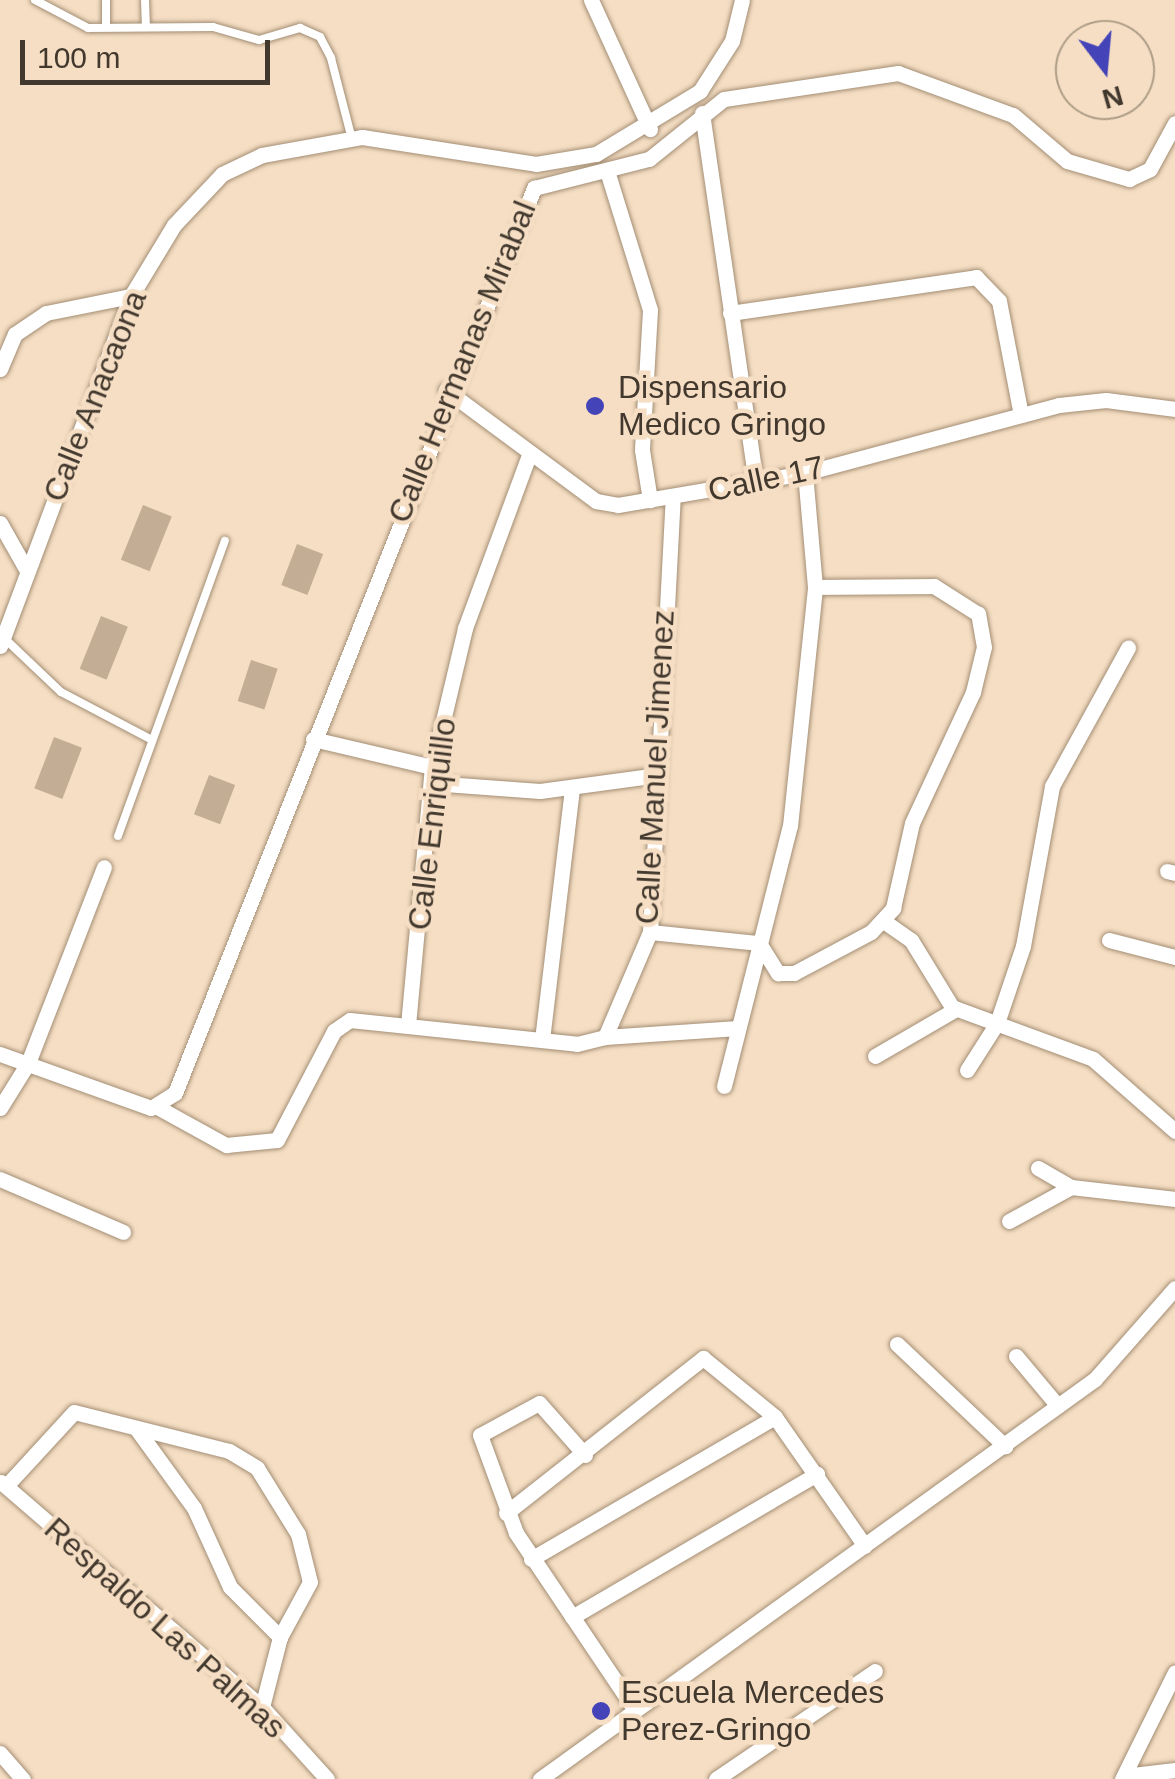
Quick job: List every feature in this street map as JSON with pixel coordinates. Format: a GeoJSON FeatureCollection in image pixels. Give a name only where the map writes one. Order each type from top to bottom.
{"type":"FeatureCollection","features":[{"type":"Feature","properties":{"kind":"street"},"geometry":{"type":"LineString","coordinates":[[591,0],[650,129]]}},
{"type":"Feature","properties":{"kind":"street","name":"Calle Anacaona"},"geometry":{"type":"LineString","coordinates":[[2,641],[131,296],[174,224],[222,174],[262,155],[352,138],[536,164],[596,154],[650,129],[719,66],[742,0]]}},
{"type":"Feature","properties":{"kind":"street","name":"Calle Hermanas Mirabal"},"geometry":{"type":"LineString","coordinates":[[163,1105],[313,739],[446,390],[525,198],[547,182],[608,174],[649,158],[724,99],[910,74],[1013,116],[1067,162],[1128,179],[1150,169],[1175,123]]}},
{"type":"Feature","properties":{"kind":"street"},"geometry":{"type":"LineString","coordinates":[[702,113],[756,483]]}},
{"type":"Feature","properties":{"kind":"street"},"geometry":{"type":"LineString","coordinates":[[608,174],[650,310],[642,450],[650,500]]}},
{"type":"Feature","properties":{"kind":"street"},"geometry":{"type":"LineString","coordinates":[[730,312],[976,277],[999,301],[1021,415]]}},
{"type":"Feature","properties":{"kind":"street"},"geometry":{"type":"LineString","coordinates":[[0,369],[14,334],[46,313],[131,296]]}},
{"type":"Feature","properties":{"kind":"street","name":"Calle 17"},"geometry":{"type":"LineString","coordinates":[[446,390],[596,501],[673,498],[756,483],[1021,415],[1106,400],[1175,410]]}},
{"type":"Feature","properties":{"kind":"street","name":"Calle Enriquillo"},"geometry":{"type":"LineString","coordinates":[[408,1025],[432,775],[465,628],[529,455]]}},
{"type":"Feature","properties":{"kind":"street"},"geometry":{"type":"LineString","coordinates":[[724,1086],[790,826],[815,587],[805,472]]}},
{"type":"Feature","properties":{"kind":"street","name":"Calle Manuel Jimenez"},"geometry":{"type":"LineString","coordinates":[[605,1037],[650,932],[673,498]]}},
{"type":"Feature","properties":{"kind":"street"},"geometry":{"type":"LineString","coordinates":[[0,523],[26,570]]}},
{"type":"Feature","properties":{"kind":"street"},"geometry":{"type":"LineString","coordinates":[[758,943],[778,974],[794,973],[885,922],[912,823],[973,692],[984,647],[978,614],[934,586],[815,587]]}},
{"type":"Feature","properties":{"kind":"street"},"geometry":{"type":"LineString","coordinates":[[966,1070],[997,1023],[1023,946],[1052,786],[1128,648]]}},
{"type":"Feature","properties":{"kind":"street"},"geometry":{"type":"LineString","coordinates":[[313,739],[432,775],[572,788],[658,776]]}},
{"type":"Feature","properties":{"kind":"street"},"geometry":{"type":"LineString","coordinates":[[542,1040],[572,788]]}},
{"type":"Feature","properties":{"kind":"street"},"geometry":{"type":"LineString","coordinates":[[0,1108],[28,1063],[104,868]]}},
{"type":"Feature","properties":{"kind":"street"},"geometry":{"type":"LineString","coordinates":[[885,922],[910,939],[956,1009],[1092,1059],[1175,1130]]}},
{"type":"Feature","properties":{"kind":"street"},"geometry":{"type":"LineString","coordinates":[[650,932],[758,943]]}},
{"type":"Feature","properties":{"kind":"street"},"geometry":{"type":"LineString","coordinates":[[1108,940],[1175,956]]}},
{"type":"Feature","properties":{"kind":"street"},"geometry":{"type":"LineString","coordinates":[[875,1056],[956,1009]]}},
{"type":"Feature","properties":{"kind":"street"},"geometry":{"type":"LineString","coordinates":[[0,1054],[163,1105],[226,1146],[256,1148],[289,1127],[340,1022],[408,1025],[542,1040],[738,1028]]}},
{"type":"Feature","properties":{"kind":"street"},"geometry":{"type":"LineString","coordinates":[[1038,1168],[1071,1187],[1175,1199]]}},
{"type":"Feature","properties":{"kind":"street"},"geometry":{"type":"LineString","coordinates":[[0,1179],[122,1232]]}},
{"type":"Feature","properties":{"kind":"street"},"geometry":{"type":"LineString","coordinates":[[1009,1221],[1071,1187]]}},
{"type":"Feature","properties":{"kind":"street"},"geometry":{"type":"LineString","coordinates":[[540,1779],[1058,1406],[1136,1341],[1175,1288]]}},
{"type":"Feature","properties":{"kind":"street"},"geometry":{"type":"LineString","coordinates":[[897,1344],[1005,1446]]}},
{"type":"Feature","properties":{"kind":"street"},"geometry":{"type":"LineString","coordinates":[[1016,1356],[1058,1406]]}},
{"type":"Feature","properties":{"kind":"street"},"geometry":{"type":"LineString","coordinates":[[506,1513],[706,1358],[774,1418],[864,1546]]}},
{"type":"Feature","properties":{"kind":"street"},"geometry":{"type":"LineString","coordinates":[[585,1455],[539,1404],[480,1435],[506,1513],[531,1558],[635,1710]]}},
{"type":"Feature","properties":{"kind":"street"},"geometry":{"type":"LineString","coordinates":[[3,1484],[69,1413],[230,1451],[264,1478],[298,1534],[310,1582],[280,1637],[262,1706]]}},
{"type":"Feature","properties":{"kind":"street"},"geometry":{"type":"LineString","coordinates":[[531,1558],[774,1418]]}},
{"type":"Feature","properties":{"kind":"street"},"geometry":{"type":"LineString","coordinates":[[136,1428],[194,1508],[230,1587],[280,1637]]}},
{"type":"Feature","properties":{"kind":"street"},"geometry":{"type":"LineString","coordinates":[[572,1617],[817,1474]]}},
{"type":"Feature","properties":{"kind":"street","name":"Respaldo Las Palmas"},"geometry":{"type":"LineString","coordinates":[[3,1484],[262,1706],[326,1779]]}},
{"type":"Feature","properties":{"kind":"street"},"geometry":{"type":"LineString","coordinates":[[716,1779],[875,1671]]}},
{"type":"Feature","properties":{"kind":"street"},"geometry":{"type":"LineString","coordinates":[[1123,1778],[1175,1672]]}},
{"type":"Feature","properties":{"kind":"street"},"geometry":{"type":"LineString","coordinates":[[0,1754],[23,1779]]}},
{"type":"Feature","properties":{"kind":"street"},"geometry":{"type":"LineString","coordinates":[[1123,1778],[1175,1770]]}},
{"type":"Feature","properties":{"kind":"lane"},"geometry":{"type":"LineString","coordinates":[[35,0],[52,15],[106,27],[213,27],[259,40],[300,28],[320,37],[352,138]]}},
{"type":"Feature","properties":{"kind":"lane"},"geometry":{"type":"LineString","coordinates":[[106,0],[106,27]]}},
{"type":"Feature","properties":{"kind":"lane"},"geometry":{"type":"LineString","coordinates":[[145,0],[146,25]]}},
{"type":"Feature","properties":{"kind":"lane"},"geometry":{"type":"LineString","coordinates":[[118,836],[225,540]]}},
{"type":"Feature","properties":{"kind":"lane"},"geometry":{"type":"LineString","coordinates":[[2,641],[62,692],[152,740]]}},
{"type":"Feature","properties":{"kind":"building"},"geometry":{"type":"Polygon","coordinates":[[[143,505],[172,517],[150,571],[121,560],[143,505]]]}},
{"type":"Feature","properties":{"kind":"building"},"geometry":{"type":"Polygon","coordinates":[[[297,544],[323,554],[307,595],[281,585],[297,544]]]}},
{"type":"Feature","properties":{"kind":"building"},"geometry":{"type":"Polygon","coordinates":[[[101,616],[128,627],[107,680],[80,669],[101,616]]]}},
{"type":"Feature","properties":{"kind":"building"},"geometry":{"type":"Polygon","coordinates":[[[251,660],[278,669],[264,710],[238,701],[251,660]]]}},
{"type":"Feature","properties":{"kind":"building"},"geometry":{"type":"Polygon","coordinates":[[[54,737],[82,748],[62,799],[34,788],[54,737]]]}},
{"type":"Feature","properties":{"kind":"building"},"geometry":{"type":"Polygon","coordinates":[[[209,775],[235,785],[220,824],[194,814],[209,775]]]}},
{"type":"Feature","properties":{"kind":"place","name":"Dispensario Medico Gringo"},"geometry":{"type":"Point","coordinates":[595,406]}},
{"type":"Feature","properties":{"kind":"place","name":"Escuela Mercedes Perez-Gringo"},"geometry":{"type":"Point","coordinates":[601,1711]}}]}
